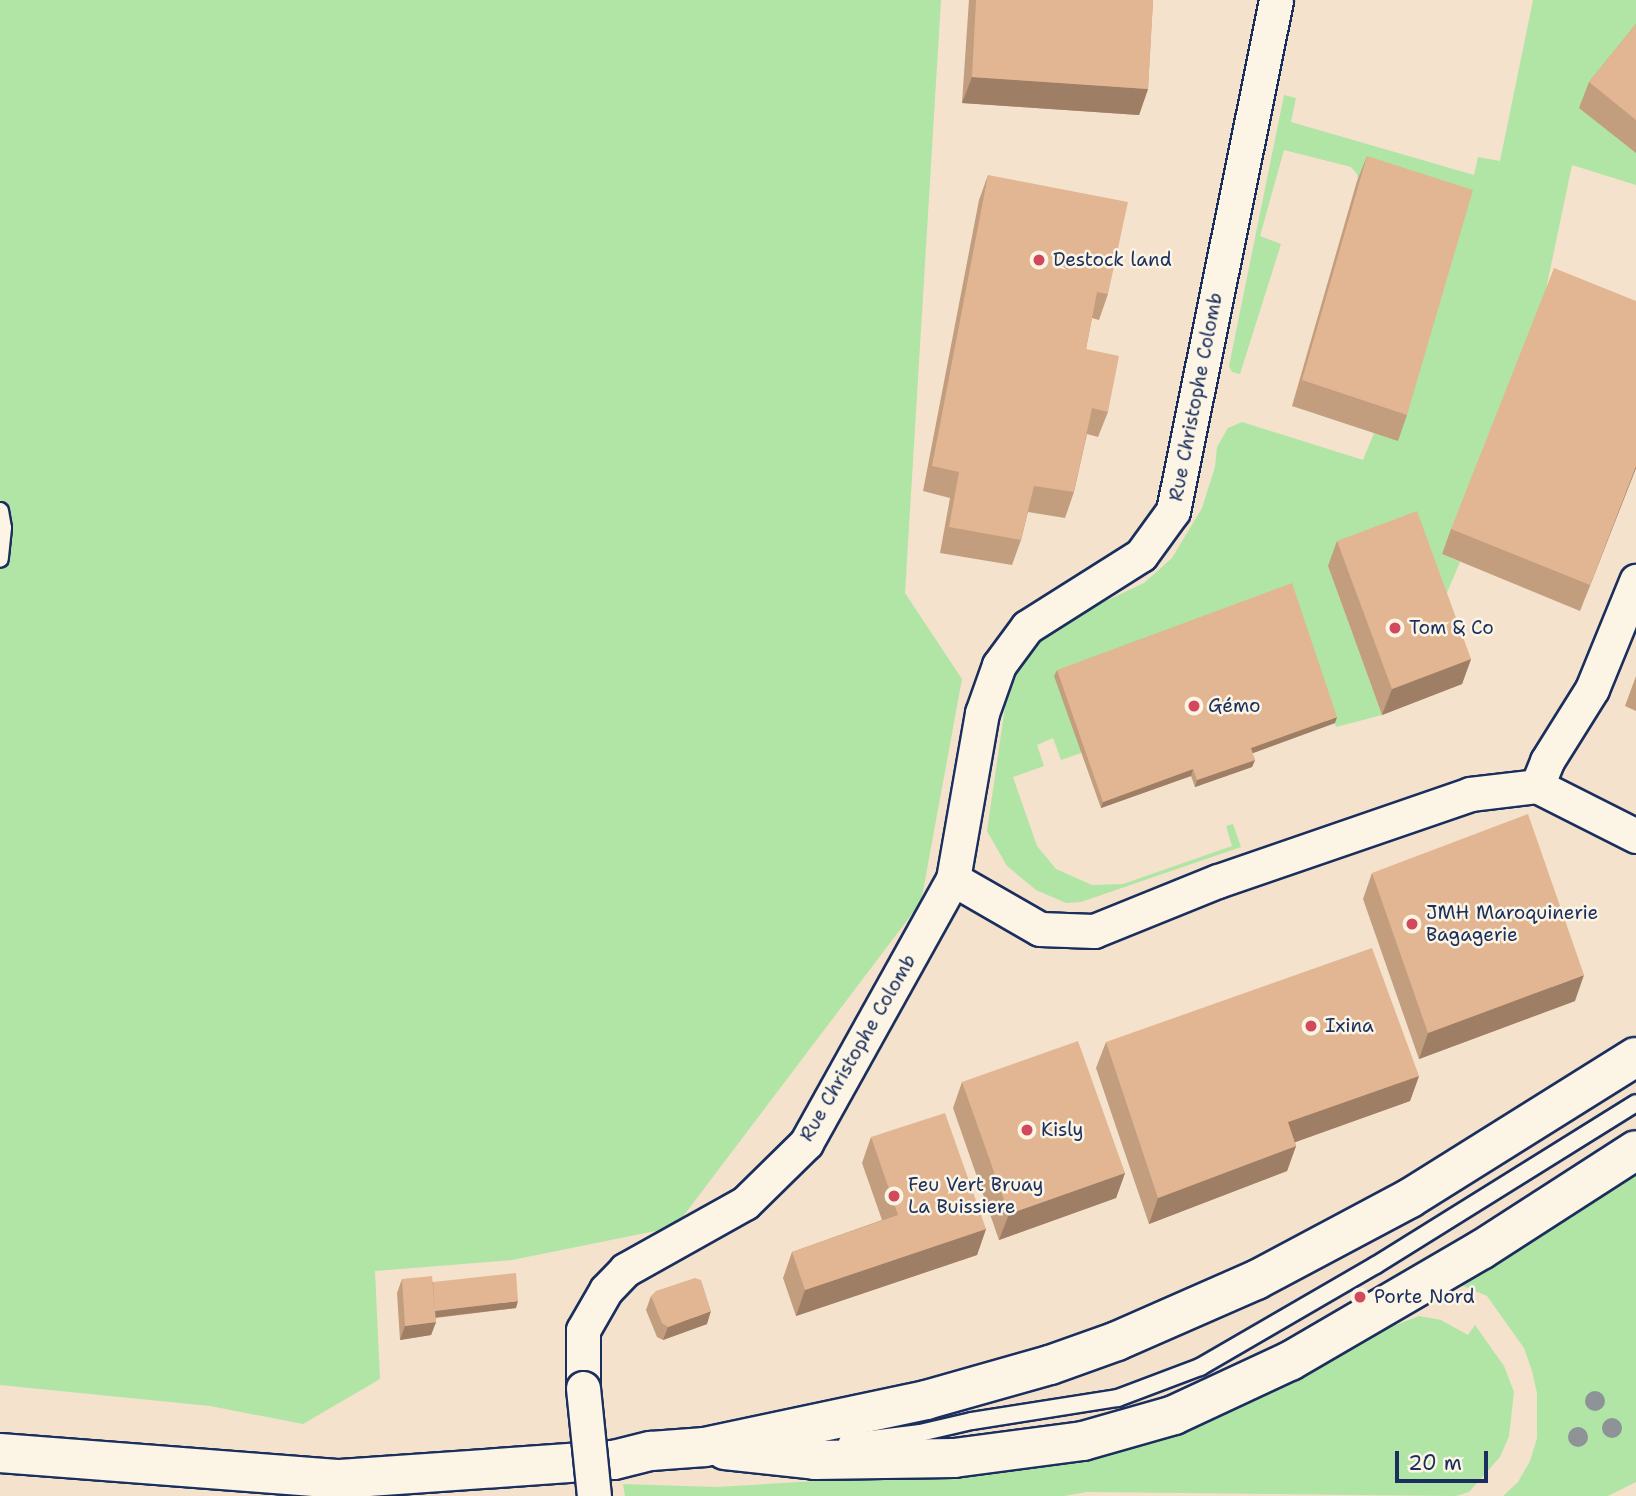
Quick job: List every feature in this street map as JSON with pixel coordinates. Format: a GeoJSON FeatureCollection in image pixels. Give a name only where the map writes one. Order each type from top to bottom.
{"type":"FeatureCollection","features":[{"type":"Feature","properties":{"kind":"main road"},"geometry":{"type":"LineString","coordinates":[[0,1453],[340,1479],[614,1460],[651,1451],[705,1447],[926,1400],[1050,1365],[1117,1341],[1256,1280],[1410,1198],[1636,1057]]}},
{"type":"Feature","properties":{"kind":"main road"},"geometry":{"type":"LineString","coordinates":[[705,1447],[750,1455],[815,1460],[954,1458],[1083,1441],[1174,1415],[1290,1361],[1481,1250],[1636,1150]]}},
{"type":"Feature","properties":{"kind":"street","name":"Rue Christophe Colomb"},"geometry":{"type":"LineString","coordinates":[[594,1496],[583,1388],[583,1330],[606,1290],[625,1270],[745,1203],[806,1143],[953,879],[982,713],[999,665],[1027,627],[1141,555],[1173,511],[1276,0]]}},
{"type":"Feature","properties":{"kind":"street"},"geometry":{"type":"LineString","coordinates":[[1536,786],[1547,761],[1592,689],[1636,581]]}},
{"type":"Feature","properties":{"kind":"street"},"geometry":{"type":"LineString","coordinates":[[953,879],[1040,929],[1094,931],[1218,881],[1470,794],[1536,786],[1635,836]]}},
{"type":"Feature","properties":{"kind":"lane"},"geometry":{"type":"LineString","coordinates":[[0,512],[3,528],[0,559]]}},
{"type":"Feature","properties":{"kind":"lane"},"geometry":{"type":"LineString","coordinates":[[750,1455],[791,1446],[919,1433],[972,1421],[1118,1398],[1200,1367],[1376,1265],[1636,1103]]}},
{"type":"Feature","properties":{"kind":"lane"},"geometry":{"type":"LineString","coordinates":[[865,1412],[972,1421]]}},
{"type":"Feature","properties":{"kind":"green space"},"geometry":{"type":"Polygon","coordinates":[[[0,0],[941,0],[905,593],[962,679],[921,902],[675,1227],[512,1260],[375,1271],[380,1379],[303,1424],[210,1406],[0,1385],[0,0]]]}},
{"type":"Feature","properties":{"kind":"green space"},"geometry":{"type":"Polygon","coordinates":[[[1533,0],[1636,0],[1636,185],[1572,165],[1545,294],[1442,554],[1460,562],[1437,616],[1328,566],[1382,715],[1336,727],[1290,590],[1081,753],[1061,760],[1053,738],[1037,745],[1044,766],[1013,777],[1037,846],[1056,869],[1092,885],[1123,884],[1232,846],[1226,826],[1233,824],[1241,847],[1081,902],[1066,903],[1036,890],[1007,866],[987,831],[1006,700],[1017,665],[1027,648],[1057,624],[1144,583],[1172,558],[1202,508],[1215,467],[1217,447],[1228,428],[1242,422],[1363,460],[1374,433],[1398,440],[1357,174],[1351,167],[1284,150],[1260,236],[1281,244],[1240,374],[1232,372],[1229,366],[1284,95],[1296,98],[1291,122],[1474,175],[1478,157],[1500,161],[1533,0]]]}},
{"type":"Feature","properties":{"kind":"green space"},"geometry":{"type":"Polygon","coordinates":[[[1636,1163],[1636,1482],[1608,1496],[1503,1496],[1518,1482],[1530,1461],[1537,1438],[1537,1393],[1532,1371],[1524,1348],[1487,1296],[1449,1280],[1636,1163]]]}},
{"type":"Feature","properties":{"kind":"green space"},"geometry":{"type":"Polygon","coordinates":[[[1389,1315],[1396,1325],[1419,1316],[1441,1320],[1468,1335],[1475,1325],[1504,1366],[1514,1392],[1509,1436],[1500,1457],[1469,1492],[1456,1496],[1087,1492],[1064,1496],[625,1496],[623,1484],[717,1487],[998,1470],[1389,1315]]]}},
{"type":"Feature","properties":{"kind":"building"},"geometry":{"type":"Polygon","coordinates":[[[976,0],[1153,0],[1148,89],[972,77],[976,0]]]}},
{"type":"Feature","properties":{"kind":"building"},"geometry":{"type":"Polygon","coordinates":[[[1636,24],[1636,120],[1589,82],[1636,24]]]}},
{"type":"Feature","properties":{"kind":"building"},"geometry":{"type":"Polygon","coordinates":[[[1367,156],[1473,190],[1407,415],[1302,380],[1367,156]]]}},
{"type":"Feature","properties":{"kind":"building"},"geometry":{"type":"Polygon","coordinates":[[[988,175],[1128,202],[1108,294],[1097,292],[1086,349],[1119,356],[1108,412],[1092,408],[1074,492],[1034,486],[1021,540],[949,527],[959,472],[932,466],[988,175]]]}},
{"type":"Feature","properties":{"kind":"building"},"geometry":{"type":"Polygon","coordinates":[[[1554,268],[1636,301],[1636,466],[1590,585],[1451,529],[1554,268]]]}},
{"type":"Feature","properties":{"kind":"building"},"geometry":{"type":"Polygon","coordinates":[[[1417,511],[1471,659],[1392,689],[1337,541],[1417,511]]]}},
{"type":"Feature","properties":{"kind":"building"},"geometry":{"type":"Polygon","coordinates":[[[1292,583],[1337,717],[1251,748],[1255,760],[1197,780],[1193,769],[1103,802],[1057,670],[1292,583]]]}},
{"type":"Feature","properties":{"kind":"building"},"geometry":{"type":"Polygon","coordinates":[[[1528,814],[1584,975],[1428,1033],[1372,873],[1528,814]]]}},
{"type":"Feature","properties":{"kind":"building"},"geometry":{"type":"Polygon","coordinates":[[[1372,948],[1419,1076],[1288,1122],[1296,1146],[1158,1198],[1106,1042],[1372,948]]]}},
{"type":"Feature","properties":{"kind":"building"},"geometry":{"type":"Polygon","coordinates":[[[1078,1041],[1125,1173],[1009,1214],[962,1082],[1078,1041]]]}},
{"type":"Feature","properties":{"kind":"building"},"geometry":{"type":"Polygon","coordinates":[[[945,1113],[986,1229],[805,1290],[792,1252],[898,1215],[871,1137],[945,1113]]]}},
{"type":"Feature","properties":{"kind":"building"},"geometry":{"type":"Polygon","coordinates":[[[516,1273],[518,1301],[435,1311],[433,1282],[516,1273]]]}},
{"type":"Feature","properties":{"kind":"building"},"geometry":{"type":"Polygon","coordinates":[[[432,1276],[436,1322],[405,1326],[402,1279],[432,1276]]]}},
{"type":"Feature","properties":{"kind":"building"},"geometry":{"type":"Polygon","coordinates":[[[695,1278],[701,1280],[711,1311],[668,1327],[662,1323],[651,1296],[656,1291],[695,1278]]]}},
{"type":"Feature","properties":{"kind":"place","name":"Destock land"},"geometry":{"type":"Point","coordinates":[1039,260]}},
{"type":"Feature","properties":{"kind":"place","name":"Tom & Co"},"geometry":{"type":"Point","coordinates":[1395,628]}},
{"type":"Feature","properties":{"kind":"place","name":"Gémo"},"geometry":{"type":"Point","coordinates":[1194,706]}},
{"type":"Feature","properties":{"kind":"place","name":"JMH Maroquinerie Bagagerie"},"geometry":{"type":"Point","coordinates":[1412,924]}},
{"type":"Feature","properties":{"kind":"place","name":"Ixina"},"geometry":{"type":"Point","coordinates":[1311,1026]}},
{"type":"Feature","properties":{"kind":"place","name":"Kisly"},"geometry":{"type":"Point","coordinates":[1027,1130]}},
{"type":"Feature","properties":{"kind":"place","name":"Feu Vert Bruay La Buissiere"},"geometry":{"type":"Point","coordinates":[894,1196]}},
{"type":"Feature","properties":{"kind":"place","name":"Porte Nord"},"geometry":{"type":"Point","coordinates":[1360,1297]}}]}
